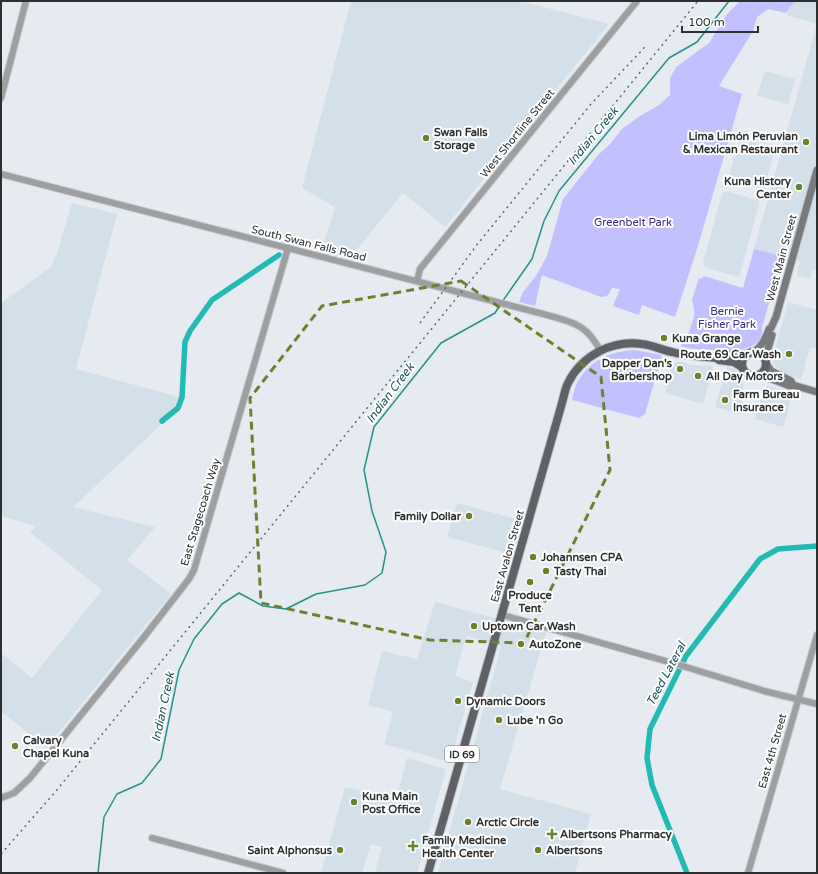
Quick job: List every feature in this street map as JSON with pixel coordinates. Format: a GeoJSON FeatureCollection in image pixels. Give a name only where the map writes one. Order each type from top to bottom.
{"type":"FeatureCollection","features":[{"type":"Feature","properties":{"kind":"main road","name":"West Main Street"},"geometry":{"type":"LineString","coordinates":[[750,353],[761,346],[765,341],[769,329],[771,328],[783,294],[817,170]]}},
{"type":"Feature","properties":{"kind":"main road","name":"West Main Street"},"geometry":{"type":"LineString","coordinates":[[765,361],[773,330],[771,328]]}},
{"type":"Feature","properties":{"kind":"main road","name":"East Avalon Street"},"geometry":{"type":"LineString","coordinates":[[428,873],[568,384],[580,365],[600,350],[608,346],[618,344],[643,344],[693,356],[717,358]]}},
{"type":"Feature","properties":{"kind":"main road"},"geometry":{"type":"LineString","coordinates":[[742,367],[742,360],[750,353]]}},
{"type":"Feature","properties":{"kind":"main road"},"geometry":{"type":"LineString","coordinates":[[765,361],[765,369],[754,376],[748,374],[742,367],[734,362],[719,360],[717,358],[719,355],[750,353],[760,354],[765,361],[771,371],[791,381],[794,385]]}},
{"type":"Feature","properties":{"kind":"main road"},"geometry":{"type":"LineString","coordinates":[[759,374],[790,386],[794,385],[817,392]]}},
{"type":"Feature","properties":{"kind":"street"},"geometry":{"type":"LineString","coordinates":[[1,98],[26,1]]}},
{"type":"Feature","properties":{"kind":"street","name":"West Shortline Street"},"geometry":{"type":"LineString","coordinates":[[418,281],[420,269],[637,1]]}},
{"type":"Feature","properties":{"kind":"street","name":"South Swan Falls Road"},"geometry":{"type":"LineString","coordinates":[[1,174],[418,281],[577,324],[587,331],[594,339],[600,350]]}},
{"type":"Feature","properties":{"kind":"street","name":"East Stagecoach Way"},"geometry":{"type":"LineString","coordinates":[[1,798],[9,796],[20,788],[49,755],[144,638],[189,579],[194,570],[288,248]]}},
{"type":"Feature","properties":{"kind":"street"},"geometry":{"type":"LineString","coordinates":[[502,615],[681,665],[798,700],[817,704]]}},
{"type":"Feature","properties":{"kind":"street","name":"East 4th Street"},"geometry":{"type":"LineString","coordinates":[[748,873],[817,635]]}},
{"type":"Feature","properties":{"kind":"street"},"geometry":{"type":"LineString","coordinates":[[152,838],[283,873]]}},
{"type":"Feature","properties":{"kind":"highlighted area"},"geometry":{"type":"Polygon","coordinates":[[[461,281],[601,377],[610,470],[524,643],[430,640],[261,603],[250,398],[322,306],[461,281]]]}},
{"type":"Feature","properties":{"kind":"shaded area"},"geometry":{"type":"Polygon","coordinates":[[[351,1],[520,1],[609,24],[445,227],[403,193],[349,259],[321,252],[335,207],[302,188],[351,1]]]}},
{"type":"Feature","properties":{"kind":"shaded area"},"geometry":{"type":"Polygon","coordinates":[[[795,1],[817,1],[817,24],[786,15],[795,1]]]}},
{"type":"Feature","properties":{"kind":"shaded area"},"geometry":{"type":"Polygon","coordinates":[[[817,24],[817,270],[813,269],[810,279],[797,276],[800,261],[754,249],[817,24]]]}},
{"type":"Feature","properties":{"kind":"shaded area"},"geometry":{"type":"Polygon","coordinates":[[[765,71],[795,79],[788,104],[757,96],[765,71]]]}},
{"type":"Feature","properties":{"kind":"shaded area"},"geometry":{"type":"Polygon","coordinates":[[[740,138],[775,149],[764,190],[728,180],[740,138]]]}},
{"type":"Feature","properties":{"kind":"shaded area"},"geometry":{"type":"Polygon","coordinates":[[[726,191],[760,201],[739,277],[706,268],[703,263],[722,194],[726,191]]]}},
{"type":"Feature","properties":{"kind":"shaded area"},"geometry":{"type":"Polygon","coordinates":[[[72,203],[117,214],[76,369],[179,397],[176,405],[162,420],[165,421],[73,507],[155,527],[127,560],[171,594],[46,748],[10,718],[2,713],[1,714],[1,653],[32,678],[102,590],[30,532],[36,526],[1,516],[1,303],[51,267],[57,253],[72,203]]]}},
{"type":"Feature","properties":{"kind":"shaded area"},"geometry":{"type":"Polygon","coordinates":[[[788,302],[817,310],[817,349],[810,347],[801,380],[780,371],[772,360],[788,302]]]}},
{"type":"Feature","properties":{"kind":"shaded area"},"geometry":{"type":"Polygon","coordinates":[[[680,361],[691,365],[713,366],[703,404],[665,393],[672,365],[680,361]]]}},
{"type":"Feature","properties":{"kind":"shaded area"},"geometry":{"type":"Polygon","coordinates":[[[727,367],[736,370],[743,381],[743,397],[738,414],[715,407],[727,367]]]}},
{"type":"Feature","properties":{"kind":"shaded area"},"geometry":{"type":"Polygon","coordinates":[[[768,386],[793,393],[783,427],[755,419],[764,388],[768,386]]]}},
{"type":"Feature","properties":{"kind":"shaded area"},"geometry":{"type":"Polygon","coordinates":[[[457,503],[520,520],[511,554],[447,537],[457,503]]]}},
{"type":"Feature","properties":{"kind":"shaded area"},"geometry":{"type":"Polygon","coordinates":[[[435,602],[546,632],[500,789],[591,814],[575,873],[438,873],[501,646],[466,636],[455,676],[473,682],[450,762],[384,744],[393,712],[368,705],[382,651],[417,659],[435,602]]]}},
{"type":"Feature","properties":{"kind":"shaded area"},"geometry":{"type":"Polygon","coordinates":[[[407,758],[446,769],[417,873],[375,873],[382,847],[371,844],[362,873],[321,873],[345,787],[396,799],[407,758]]]}},
{"type":"Feature","properties":{"kind":"green space","name":"Greenbelt Park"},"geometry":{"type":"Polygon","coordinates":[[[740,1],[795,1],[786,13],[768,9],[757,17],[753,31],[719,86],[742,94],[697,249],[675,317],[642,305],[639,315],[613,306],[620,289],[612,288],[608,295],[601,297],[542,275],[535,306],[519,302],[523,292],[536,276],[547,256],[563,199],[598,155],[610,144],[622,129],[659,105],[670,95],[670,78],[676,67],[709,43],[727,14],[740,1]]]}},
{"type":"Feature","properties":{"kind":"green space","name":"Bernie Fisher Park"},"geometry":{"type":"Polygon","coordinates":[[[754,249],[783,256],[762,327],[762,335],[759,340],[749,347],[736,350],[703,350],[683,347],[681,345],[682,341],[689,332],[694,317],[692,300],[699,278],[701,279],[704,276],[743,288],[754,249]]]}},
{"type":"Feature","properties":{"kind":"green space"},"geometry":{"type":"Polygon","coordinates":[[[635,350],[662,355],[645,414],[639,418],[572,400],[575,387],[586,370],[593,364],[609,355],[635,350]]]}},
{"type":"Feature","properties":{"kind":"waterway","name":"Indian Creek"},"geometry":{"type":"LineString","coordinates":[[502,302],[532,259],[544,221],[559,191],[669,58],[697,42],[729,1]]}},
{"type":"Feature","properties":{"kind":"waterway"},"geometry":{"type":"LineString","coordinates":[[162,421],[178,408],[182,397],[185,342],[190,331],[212,300],[279,255]]}},
{"type":"Feature","properties":{"kind":"waterway","name":"Indian Creek"},"geometry":{"type":"LineString","coordinates":[[98,873],[104,817],[117,794],[142,783],[161,759],[179,670],[194,639],[222,604],[239,593],[263,606],[286,609],[316,594],[365,585],[382,573],[386,552],[372,511],[364,470],[374,427],[441,343],[495,313],[500,305]]}},
{"type":"Feature","properties":{"kind":"waterway","name":"Teed Lateral"},"geometry":{"type":"LineString","coordinates":[[687,873],[652,785],[647,758],[650,729],[686,656],[760,559],[778,549],[817,546]]}},
{"type":"Feature","properties":{"kind":"railway"},"geometry":{"type":"LineString","coordinates":[[1,854],[56,791],[698,1]]}},
{"type":"Feature","properties":{"kind":"railway"},"geometry":{"type":"LineString","coordinates":[[420,323],[476,246],[591,104],[646,46]]}},
{"type":"Feature","properties":{"kind":"place","name":"Swan Falls Storage"},"geometry":{"type":"Point","coordinates":[426,138]}},
{"type":"Feature","properties":{"kind":"place","name":"Lima Limón Peruvian & Mexican Restaurant"},"geometry":{"type":"Point","coordinates":[806,142]}},
{"type":"Feature","properties":{"kind":"place","name":"Kuna History Center"},"geometry":{"type":"Point","coordinates":[799,187]}},
{"type":"Feature","properties":{"kind":"place","name":"Kuna Grange"},"geometry":{"type":"Point","coordinates":[664,338]}},
{"type":"Feature","properties":{"kind":"place","name":"Route 69 Car Wash"},"geometry":{"type":"Point","coordinates":[789,354]}},
{"type":"Feature","properties":{"kind":"place","name":"Dapper Dan's Barbershop"},"geometry":{"type":"Point","coordinates":[680,369]}},
{"type":"Feature","properties":{"kind":"place","name":"All Day Motors"},"geometry":{"type":"Point","coordinates":[698,376]}},
{"type":"Feature","properties":{"kind":"place","name":"Farm Bureau Insurance"},"geometry":{"type":"Point","coordinates":[725,400]}},
{"type":"Feature","properties":{"kind":"place","name":"Family Dollar"},"geometry":{"type":"Point","coordinates":[469,516]}},
{"type":"Feature","properties":{"kind":"place","name":"Johannsen CPA"},"geometry":{"type":"Point","coordinates":[533,557]}},
{"type":"Feature","properties":{"kind":"place","name":"Tasty Thai"},"geometry":{"type":"Point","coordinates":[546,571]}},
{"type":"Feature","properties":{"kind":"place","name":"Produce Tent"},"geometry":{"type":"Point","coordinates":[530,582]}},
{"type":"Feature","properties":{"kind":"place","name":"Uptown Car Wash"},"geometry":{"type":"Point","coordinates":[474,626]}},
{"type":"Feature","properties":{"kind":"place","name":"AutoZone"},"geometry":{"type":"Point","coordinates":[521,644]}},
{"type":"Feature","properties":{"kind":"place","name":"Dynamic Doors"},"geometry":{"type":"Point","coordinates":[458,701]}},
{"type":"Feature","properties":{"kind":"place","name":"Lube 'n Go"},"geometry":{"type":"Point","coordinates":[499,720]}},
{"type":"Feature","properties":{"kind":"place","name":"Calvary Chapel Kuna"},"geometry":{"type":"Point","coordinates":[15,746]}},
{"type":"Feature","properties":{"kind":"place","name":"Kuna Main Post Office"},"geometry":{"type":"Point","coordinates":[354,802]}},
{"type":"Feature","properties":{"kind":"place","name":"Arctic Circle"},"geometry":{"type":"Point","coordinates":[468,822]}},
{"type":"Feature","properties":{"kind":"place","name":"Albertsons Pharmacy"},"geometry":{"type":"Point","coordinates":[552,834]}},
{"type":"Feature","properties":{"kind":"place","name":"Family Medicine Health Center"},"geometry":{"type":"Point","coordinates":[413,846]}},
{"type":"Feature","properties":{"kind":"place","name":"Saint Alphonsus"},"geometry":{"type":"Point","coordinates":[340,850]}},
{"type":"Feature","properties":{"kind":"place","name":"Albertsons"},"geometry":{"type":"Point","coordinates":[538,850]}}]}
